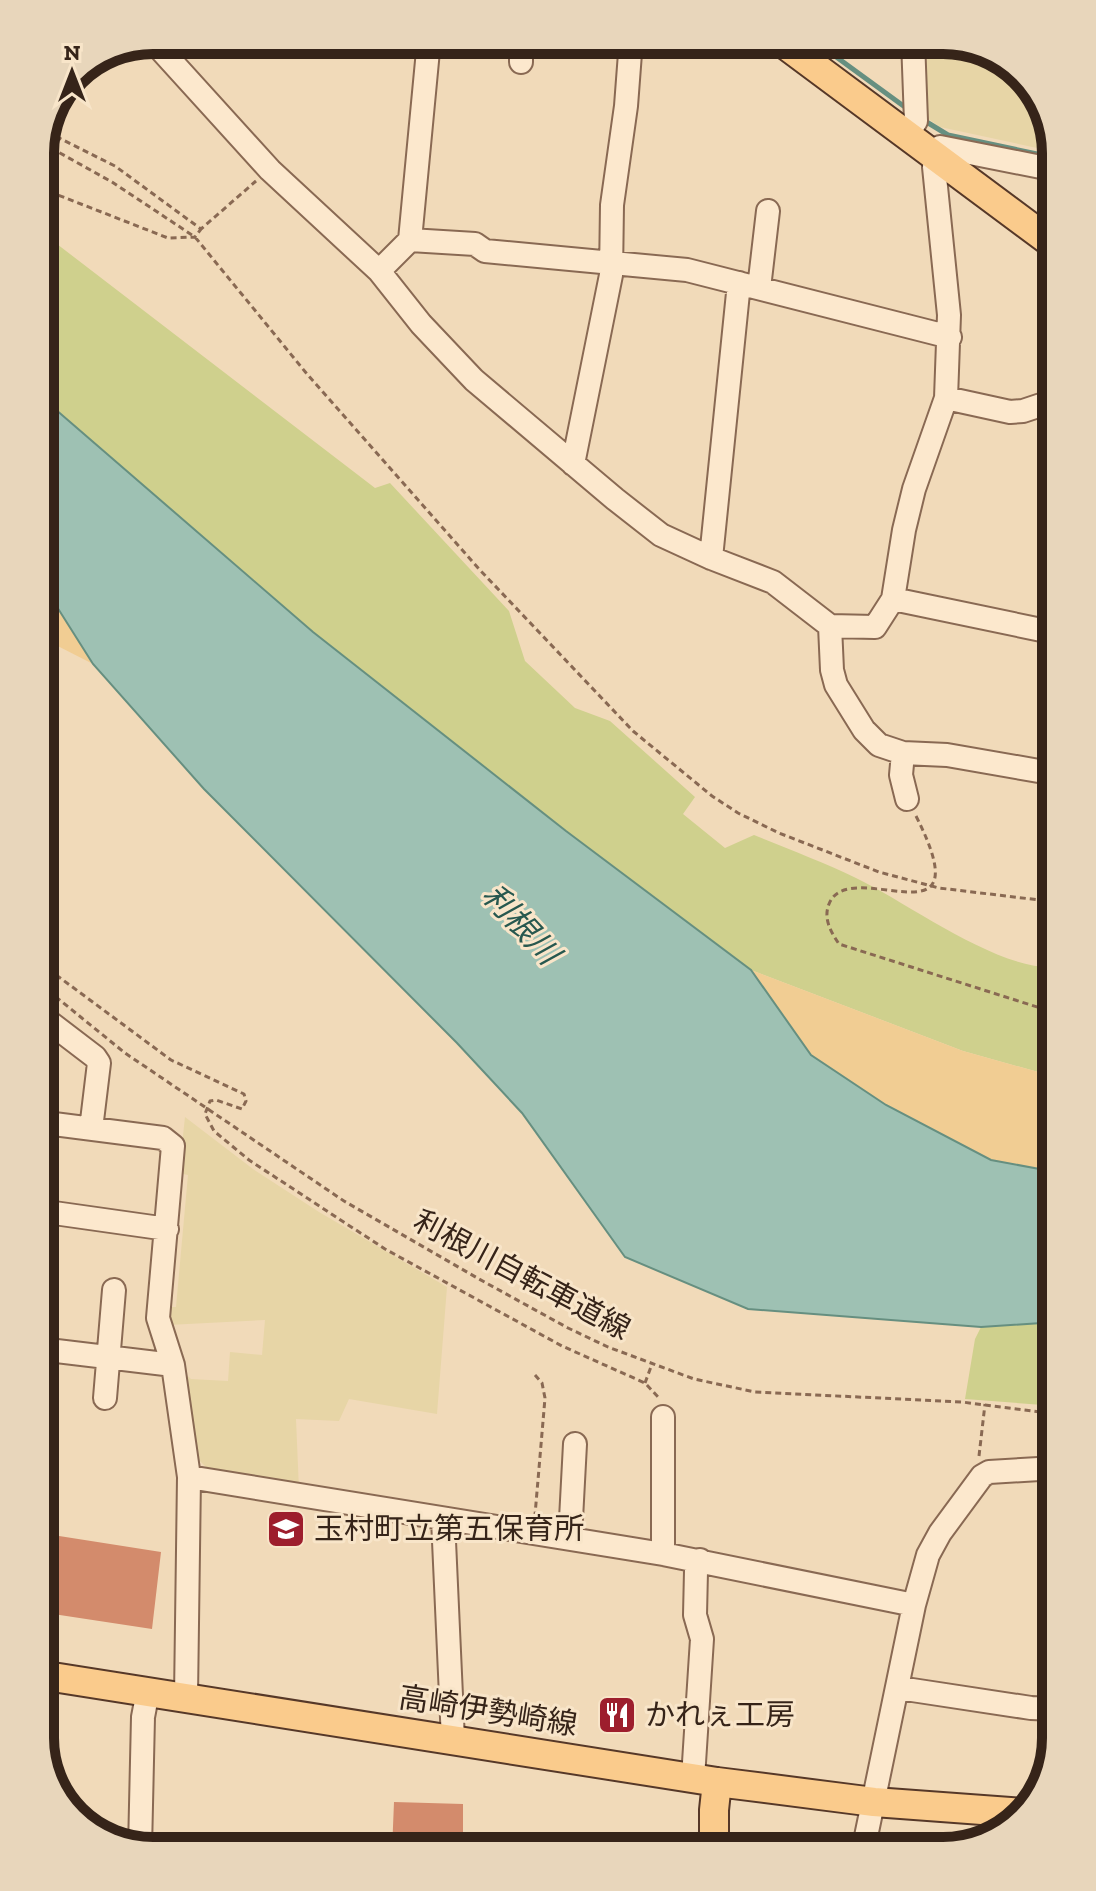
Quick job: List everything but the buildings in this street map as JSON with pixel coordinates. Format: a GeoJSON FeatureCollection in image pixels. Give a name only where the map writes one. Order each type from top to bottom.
{"type":"FeatureCollection","features":[{"type":"Feature","properties":{"kind":"main road"},"geometry":{"type":"LineString","coordinates":[[798,54],[1042,236]]}},
{"type":"Feature","properties":{"kind":"main road","name":"高崎伊勢崎線"},"geometry":{"type":"LineString","coordinates":[[54,1677],[705,1780],[874,1802],[1008,1812]]}},
{"type":"Feature","properties":{"kind":"main road"},"geometry":{"type":"LineString","coordinates":[[705,1780],[714,1810],[714,1837]]}},
{"type":"Feature","properties":{"kind":"street"},"geometry":{"type":"LineString","coordinates":[[165,54],[270,170],[379,271],[421,324],[474,380],[661,535],[773,582],[830,626],[875,627],[893,599],[914,489],[946,398],[950,337],[934,167],[940,147],[1042,167]]}},
{"type":"Feature","properties":{"kind":"street"},"geometry":{"type":"LineString","coordinates":[[379,271],[410,240],[428,54]]}},
{"type":"Feature","properties":{"kind":"street"},"geometry":{"type":"LineString","coordinates":[[573,464],[612,261],[612,205],[630,54]]}},
{"type":"Feature","properties":{"kind":"street"},"geometry":{"type":"LineString","coordinates":[[907,135],[916,121],[914,54]]}},
{"type":"Feature","properties":{"kind":"street"},"geometry":{"type":"LineString","coordinates":[[711,558],[749,286],[768,211]]}},
{"type":"Feature","properties":{"kind":"street"},"geometry":{"type":"LineString","coordinates":[[410,240],[475,244],[485,251],[687,270],[950,337]]}},
{"type":"Feature","properties":{"kind":"street"},"geometry":{"type":"LineString","coordinates":[[946,398],[1010,412],[1042,405]]}},
{"type":"Feature","properties":{"kind":"street"},"geometry":{"type":"LineString","coordinates":[[893,599],[1042,630]]}},
{"type":"Feature","properties":{"kind":"street"},"geometry":{"type":"LineString","coordinates":[[830,626],[832,670],[836,685],[869,736],[889,750],[947,755],[1042,772]]}},
{"type":"Feature","properties":{"kind":"street"},"geometry":{"type":"LineString","coordinates":[[903,753],[901,775],[907,799]]}},
{"type":"Feature","properties":{"kind":"street"},"geometry":{"type":"LineString","coordinates":[[54,1026],[99,1063],[91,1129]]}},
{"type":"Feature","properties":{"kind":"street"},"geometry":{"type":"LineString","coordinates":[[54,1124],[163,1138],[173,1146],[158,1318],[173,1365],[189,1477],[186,1697]]}},
{"type":"Feature","properties":{"kind":"street"},"geometry":{"type":"LineString","coordinates":[[54,1213],[167,1229]]}},
{"type":"Feature","properties":{"kind":"street"},"geometry":{"type":"LineString","coordinates":[[105,1398],[114,1290]]}},
{"type":"Feature","properties":{"kind":"street"},"geometry":{"type":"LineString","coordinates":[[54,1351],[173,1365]]}},
{"type":"Feature","properties":{"kind":"street"},"geometry":{"type":"LineString","coordinates":[[663,1417],[663,1554]]}},
{"type":"Feature","properties":{"kind":"street"},"geometry":{"type":"LineString","coordinates":[[570,1538],[575,1444]]}},
{"type":"Feature","properties":{"kind":"street"},"geometry":{"type":"LineString","coordinates":[[866,1837],[914,1605],[932,1544],[982,1476],[994,1470],[1042,1468]]}},
{"type":"Feature","properties":{"kind":"street"},"geometry":{"type":"LineString","coordinates":[[189,1477],[700,1560],[914,1605]]}},
{"type":"Feature","properties":{"kind":"street"},"geometry":{"type":"LineString","coordinates":[[443,1519],[453,1740]]}},
{"type":"Feature","properties":{"kind":"street"},"geometry":{"type":"LineString","coordinates":[[700,1560],[696,1571],[695,1615],[702,1639],[705,1780]]}},
{"type":"Feature","properties":{"kind":"street"},"geometry":{"type":"LineString","coordinates":[[899,1688],[1042,1708]]}},
{"type":"Feature","properties":{"kind":"street"},"geometry":{"type":"LineString","coordinates":[[140,1836],[143,1717],[148,1691]]}},
{"type":"Feature","properties":{"kind":"path"},"geometry":{"type":"LineString","coordinates":[[56,136],[115,166],[201,229]]}},
{"type":"Feature","properties":{"kind":"path"},"geometry":{"type":"LineString","coordinates":[[54,150],[112,182],[195,237],[307,374],[479,569],[633,731],[712,796],[779,833],[879,872],[932,886],[1042,900]]}},
{"type":"Feature","properties":{"kind":"path"},"geometry":{"type":"LineString","coordinates":[[195,237],[270,170]]}},
{"type":"Feature","properties":{"kind":"path"},"geometry":{"type":"LineString","coordinates":[[54,193],[168,238],[195,237]]}},
{"type":"Feature","properties":{"kind":"path"},"geometry":{"type":"LineString","coordinates":[[907,799],[934,858],[932,886],[928,890],[913,892],[859,889],[841,892],[828,907],[830,931],[839,944],[1042,1009]]}},
{"type":"Feature","properties":{"kind":"path"},"geometry":{"type":"LineString","coordinates":[[54,973],[171,1060],[244,1094],[246,1101],[242,1109],[216,1100],[210,1101],[206,1107],[205,1114],[214,1131],[230,1145],[385,1249],[562,1346],[645,1383],[658,1397],[663,1417]]}},
{"type":"Feature","properties":{"kind":"path","name":"利根川自転車道線"},"geometry":{"type":"LineString","coordinates":[[54,995],[125,1053],[344,1201],[568,1328],[652,1364],[708,1382],[755,1392],[985,1404],[1042,1412]]}},
{"type":"Feature","properties":{"kind":"path"},"geometry":{"type":"LineString","coordinates":[[645,1383],[652,1364]]}},
{"type":"Feature","properties":{"kind":"path"},"geometry":{"type":"LineString","coordinates":[[533,1531],[545,1398],[542,1383],[535,1375]]}},
{"type":"Feature","properties":{"kind":"path"},"geometry":{"type":"LineString","coordinates":[[982,1476],[979,1461],[985,1404]]}},
{"type":"Feature","properties":{"kind":"shaded area"},"geometry":{"type":"Polygon","coordinates":[[[918,54],[950,54],[975,59],[998,71],[1025,98],[1037,121],[1042,149],[940,127],[920,113],[918,54]]]}},
{"type":"Feature","properties":{"kind":"shaded area"},"geometry":{"type":"Polygon","coordinates":[[[185,1117],[253,1169],[319,1212],[447,1287],[437,1414],[349,1399],[339,1421],[296,1419],[299,1490],[209,1470],[199,1460],[194,1444],[182,1371],[191,1379],[228,1381],[230,1352],[262,1355],[265,1320],[168,1325],[166,1307],[176,1307],[188,1175],[179,1173],[185,1117]]]}},
{"type":"Feature","properties":{"kind":"green space"},"geometry":{"type":"Polygon","coordinates":[[[54,242],[375,488],[390,483],[509,611],[525,661],[575,708],[610,721],[695,797],[683,814],[725,848],[754,835],[856,878],[981,947],[1008,958],[1042,966],[1042,1073],[963,1051],[751,970],[566,831],[313,632],[54,408],[54,242]]]}},
{"type":"Feature","properties":{"kind":"green space"},"geometry":{"type":"Polygon","coordinates":[[[1042,1323],[1042,1405],[965,1399],[975,1339],[981,1327],[1042,1323]]]}},
{"type":"Feature","properties":{"kind":"sand"},"geometry":{"type":"Polygon","coordinates":[[[54,602],[93,664],[54,644],[54,602]]]}},
{"type":"Feature","properties":{"kind":"sand"},"geometry":{"type":"Polygon","coordinates":[[[751,970],[963,1051],[1042,1073],[1042,1169],[991,1160],[886,1105],[811,1055],[751,970]]]}},
{"type":"Feature","properties":{"kind":"water","name":"利根川"},"geometry":{"type":"Polygon","coordinates":[[[54,408],[313,632],[566,831],[751,970],[811,1055],[886,1105],[991,1160],[1042,1169],[1042,1323],[981,1327],[748,1309],[625,1257],[522,1113],[457,1043],[204,789],[93,664],[54,602],[54,408]]]}},
{"type":"Feature","properties":{"kind":"waterway"},"geometry":{"type":"LineString","coordinates":[[832,54],[909,110]]}},
{"type":"Feature","properties":{"kind":"waterway"},"geometry":{"type":"LineString","coordinates":[[925,121],[948,135],[1042,155]]}},
{"type":"Feature","properties":{"kind":"place","name":"玉村町立第五保育所"},"geometry":{"type":"Point","coordinates":[286,1529]}},
{"type":"Feature","properties":{"kind":"place","name":"かれぇ工房"},"geometry":{"type":"Point","coordinates":[617,1715]}}]}
